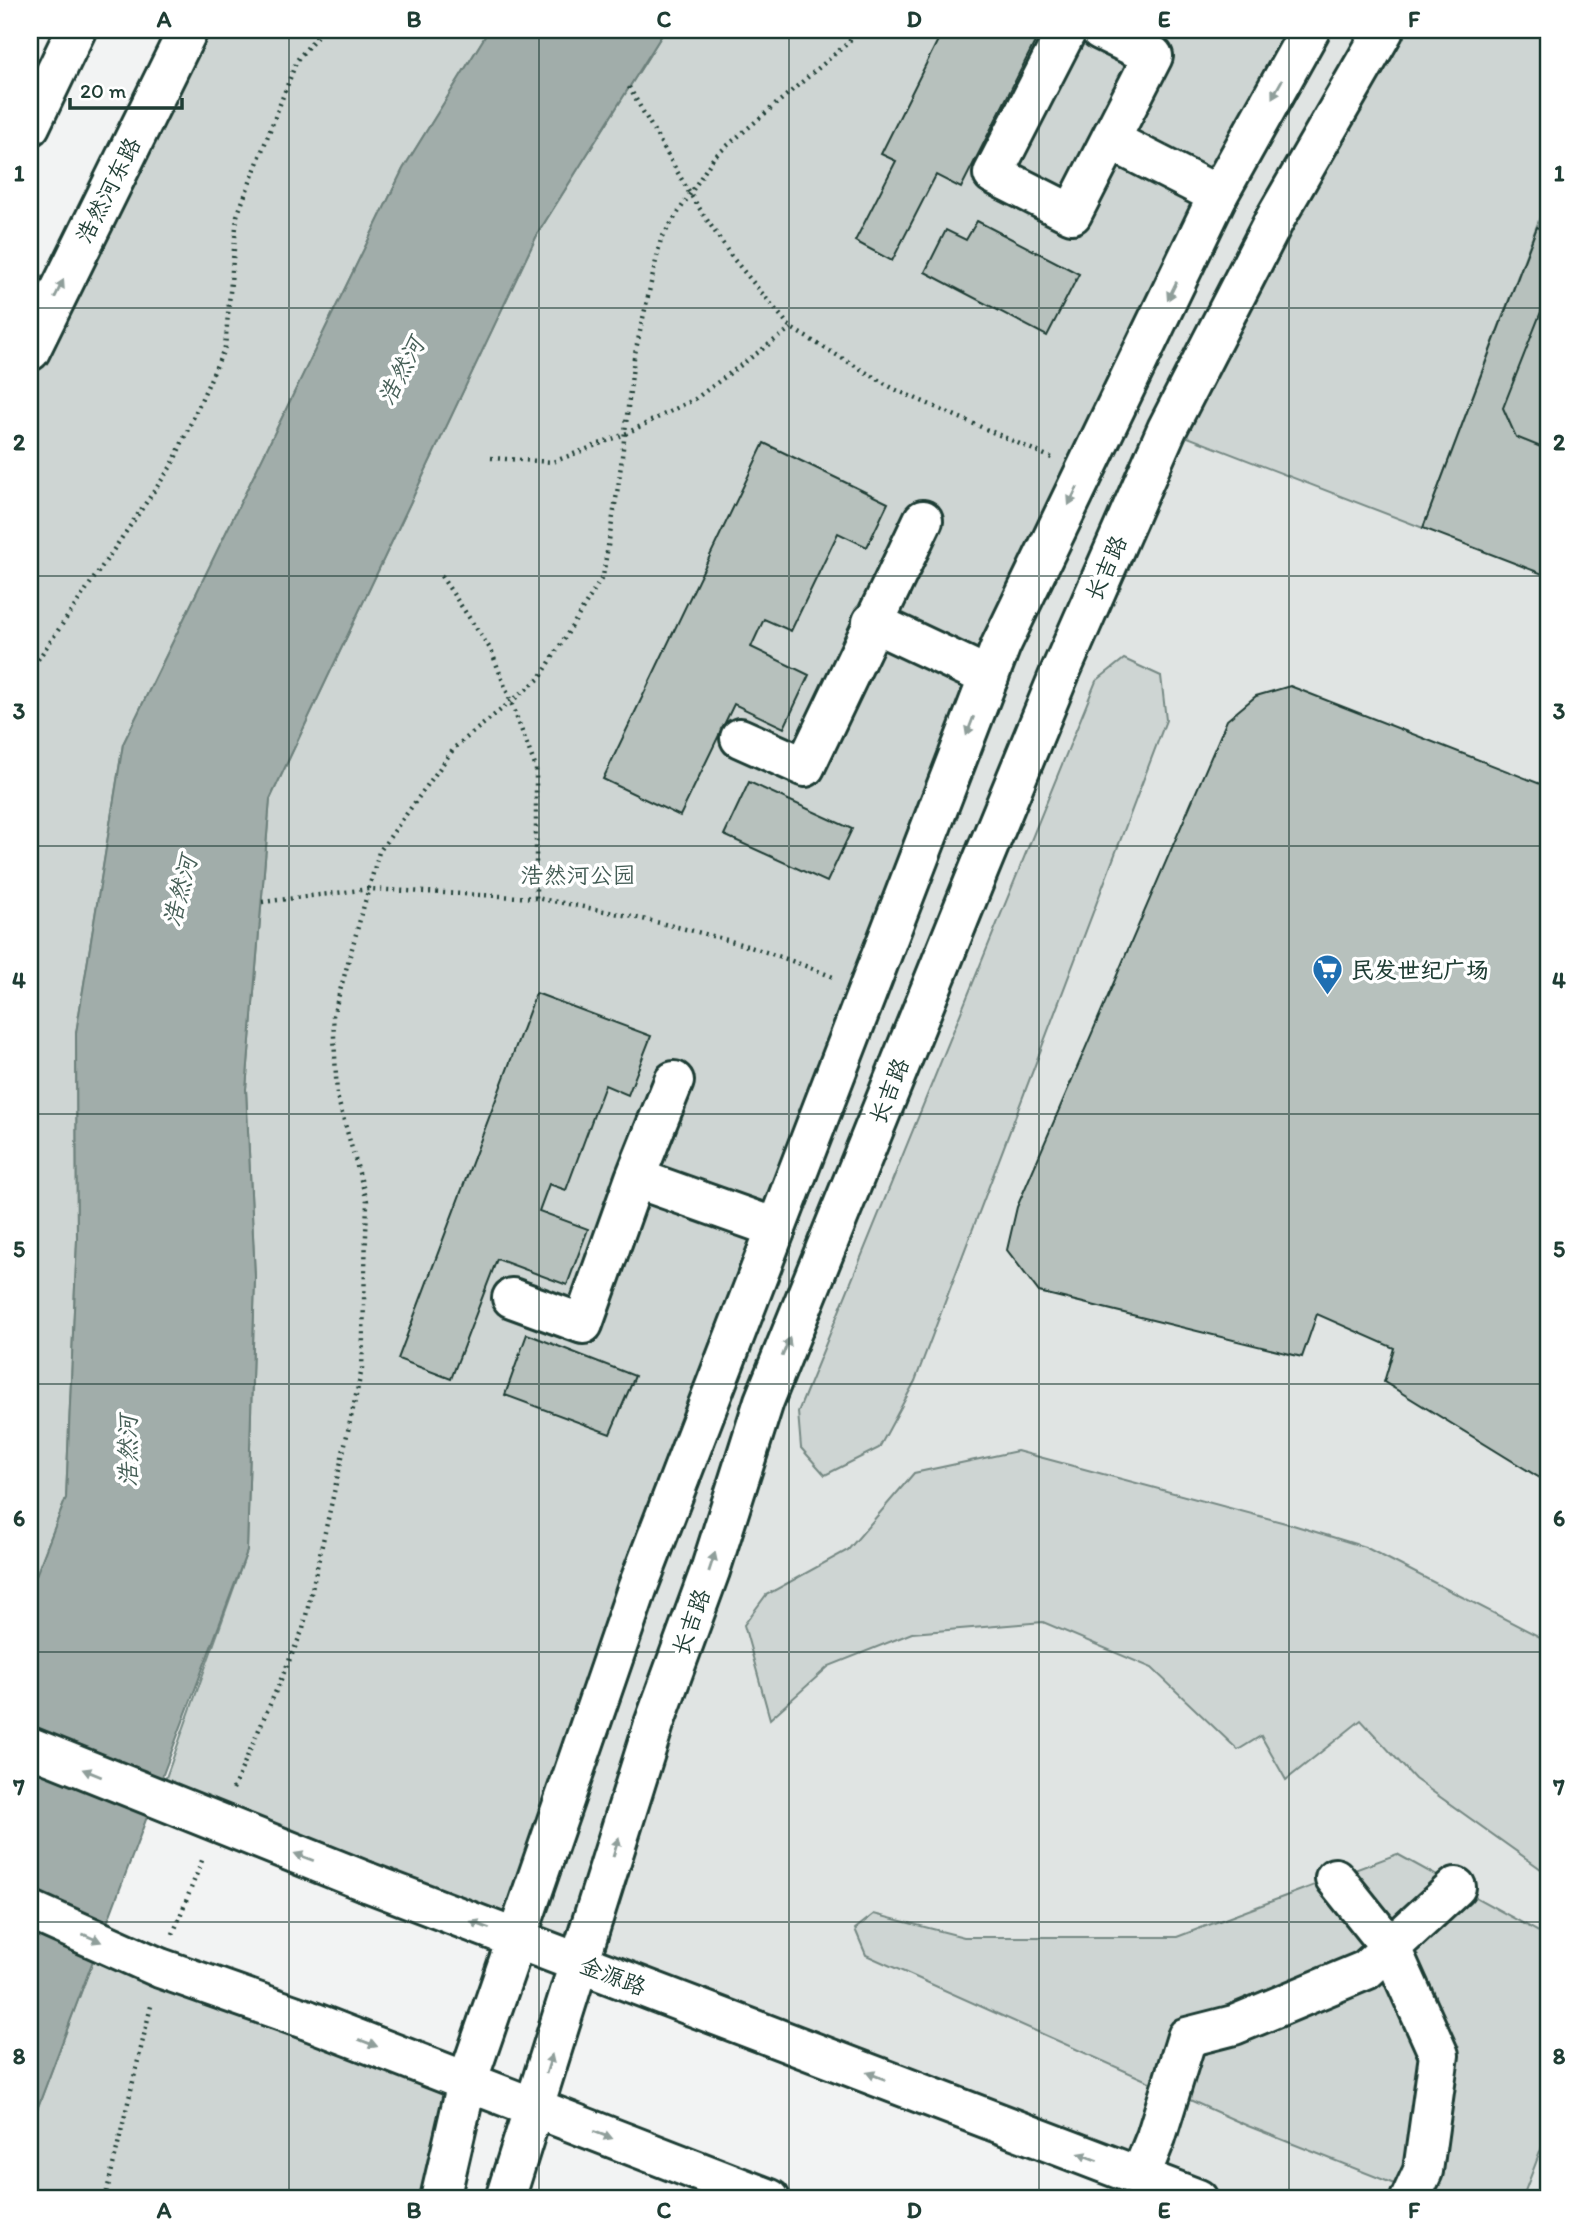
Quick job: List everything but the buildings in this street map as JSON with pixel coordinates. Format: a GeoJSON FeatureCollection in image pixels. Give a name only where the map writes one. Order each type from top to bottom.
{"type":"FeatureCollection","features":[{"type":"Feature","properties":{"kind":"street"},"geometry":{"type":"LineString","coordinates":[[30,126],[76,30]]}},
{"type":"Feature","properties":{"kind":"street","name":"浩然河东路"},"geometry":{"type":"LineString","coordinates":[[30,351],[188,30]]}},
{"type":"Feature","properties":{"kind":"street"},"geometry":{"type":"LineString","coordinates":[[1067,30],[993,174],[1072,214],[1153,56],[1100,30]]}},
{"type":"Feature","properties":{"kind":"street"},"geometry":{"type":"LineString","coordinates":[[440,2199],[467,2082],[637,1589],[989,677],[1084,472],[1218,195],[1310,30]]}},
{"type":"Feature","properties":{"kind":"street","name":"长吉路"},"geometry":{"type":"LineString","coordinates":[[505,2199],[654,1724],[709,1571],[764,1401],[1059,675],[1167,429],[1275,219],[1384,30]]}},
{"type":"Feature","properties":{"kind":"street"},"geometry":{"type":"LineString","coordinates":[[1110,140],[1218,195]]}},
{"type":"Feature","properties":{"kind":"street"},"geometry":{"type":"LineString","coordinates":[[740,738],[805,767],[923,520]]}},
{"type":"Feature","properties":{"kind":"street"},"geometry":{"type":"LineString","coordinates":[[872,622],[989,677]]}},
{"type":"Feature","properties":{"kind":"street"},"geometry":{"type":"LineString","coordinates":[[512,1298],[583,1324],[635,1178],[674,1081]]}},
{"type":"Feature","properties":{"kind":"street"},"geometry":{"type":"LineString","coordinates":[[635,1178],[776,1228]]}},
{"type":"Feature","properties":{"kind":"street","name":"金源路"},"geometry":{"type":"LineString","coordinates":[[30,1747],[217,1824],[1198,2199]]}},
{"type":"Feature","properties":{"kind":"street"},"geometry":{"type":"LineString","coordinates":[[1335,1878],[1391,1948],[1439,2055],[1423,2171],[1410,2199]]}},
{"type":"Feature","properties":{"kind":"street"},"geometry":{"type":"LineString","coordinates":[[1140,2177],[1156,2137],[1187,2037],[1234,2025],[1366,1970],[1456,1887]]}},
{"type":"Feature","properties":{"kind":"street"},"geometry":{"type":"LineString","coordinates":[[30,1910],[160,1968],[304,2019],[770,2199]]}},
{"type":"Feature","properties":{"kind":"path"},"geometry":{"type":"LineString","coordinates":[[30,671],[172,465],[225,346],[237,216],[297,60],[322,30]]}},
{"type":"Feature","properties":{"kind":"path"},"geometry":{"type":"LineString","coordinates":[[105,2199],[160,1968],[217,1824],[303,1629],[362,1369],[367,1201],[337,1096],[333,1016],[379,852],[455,747],[540,678],[603,576],[634,358],[662,239],[714,157],[849,42],[855,30]]}},
{"type":"Feature","properties":{"kind":"path"},"geometry":{"type":"LineString","coordinates":[[629,88],[690,194],[731,256],[791,328],[894,389],[1084,472]]}},
{"type":"Feature","properties":{"kind":"path"},"geometry":{"type":"LineString","coordinates":[[491,458],[553,462],[625,434],[695,399],[791,328]]}},
{"type":"Feature","properties":{"kind":"path"},"geometry":{"type":"LineString","coordinates":[[441,576],[491,650],[536,768],[536,898]]}},
{"type":"Feature","properties":{"kind":"path"},"geometry":{"type":"LineString","coordinates":[[262,902],[369,889],[536,898],[670,923],[773,952],[867,991]]}},
{"type":"Feature","properties":{"kind":"shaded area","name":"民发世纪广场"},"geometry":{"type":"Polygon","coordinates":[[[1310,30],[1548,30],[1548,2199],[1196,2199],[516,1939],[1001,645],[1310,30]]]}},
{"type":"Feature","properties":{"kind":"green space"},"geometry":{"type":"Polygon","coordinates":[[[188,30],[489,30],[403,169],[123,744],[76,1033],[77,1240],[66,1498],[30,1591],[30,351],[188,30]]]}},
{"type":"Feature","properties":{"kind":"green space","name":"浩然河公园"},"geometry":{"type":"Polygon","coordinates":[[[665,30],[1310,30],[1001,645],[516,1939],[158,1800],[247,1551],[255,1277],[246,1089],[270,799],[538,233],[665,30]]]}},
{"type":"Feature","properties":{"kind":"green space"},"geometry":{"type":"Polygon","coordinates":[[[1384,30],[1548,30],[1548,196],[1423,528],[1167,429],[1384,30]]]}},
{"type":"Feature","properties":{"kind":"green space"},"geometry":{"type":"Polygon","coordinates":[[[1124,659],[1161,676],[1166,720],[915,1381],[879,1448],[825,1475],[801,1448],[798,1412],[1096,681],[1124,659]]]}},
{"type":"Feature","properties":{"kind":"green space"},"geometry":{"type":"Polygon","coordinates":[[[1017,1451],[1365,1547],[1548,1641],[1548,1874],[1415,1779],[1361,1720],[1286,1780],[1261,1736],[1238,1750],[1152,1668],[1043,1622],[912,1633],[829,1666],[770,1719],[744,1625],[766,1595],[848,1550],[914,1473],[1017,1451]]]}},
{"type":"Feature","properties":{"kind":"green space"},"geometry":{"type":"Polygon","coordinates":[[[1397,1854],[1548,1937],[1548,2131],[1522,2199],[1432,2199],[1248,2126],[866,1955],[855,1929],[874,1914],[964,1937],[1177,1937],[1397,1854]]]}},
{"type":"Feature","properties":{"kind":"green space"},"geometry":{"type":"Polygon","coordinates":[[[100,1941],[467,2082],[440,2199],[30,2199],[30,2128],[100,1941]]]}},
{"type":"Feature","properties":{"kind":"water","name":"浩然河"},"geometry":{"type":"Polygon","coordinates":[[[489,30],[665,30],[538,233],[270,799],[246,1089],[255,1277],[247,1551],[30,2128],[30,1591],[66,1498],[77,1240],[76,1033],[123,744],[403,169],[489,30]]]}},
{"type":"Feature","properties":{"kind":"place","name":"民发世纪广场"},"geometry":{"type":"Point","coordinates":[1328,997]}}]}
